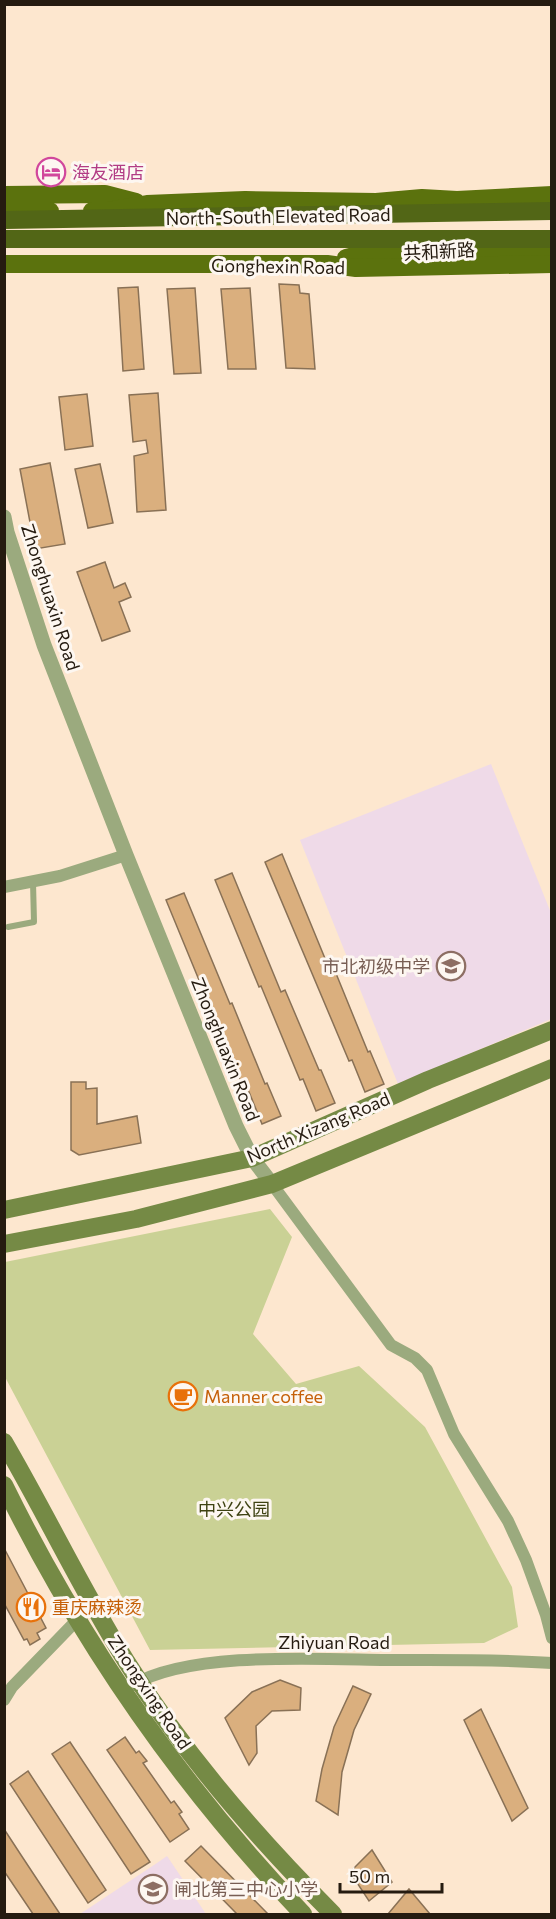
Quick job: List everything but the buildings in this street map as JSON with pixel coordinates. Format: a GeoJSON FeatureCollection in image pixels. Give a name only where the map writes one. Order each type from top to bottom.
{"type":"FeatureCollection","features":[{"type":"Feature","properties":{"kind":"highway","name":"North-South Elevated Road"},"geometry":{"type":"LineString","coordinates":[[4,220],[550,212]]}},
{"type":"Feature","properties":{"kind":"highway","name":"North-South Elevated Road"},"geometry":{"type":"LineString","coordinates":[[4,239],[552,238]]}},
{"type":"Feature","properties":{"kind":"main road"},"geometry":{"type":"LineString","coordinates":[[4,195],[105,194],[147,204]]}},
{"type":"Feature","properties":{"kind":"main road"},"geometry":{"type":"LineString","coordinates":[[4,211],[107,210],[147,204],[245,200],[376,201],[422,198],[458,200],[552,195]]}},
{"type":"Feature","properties":{"kind":"main road","name":"共和新路"},"geometry":{"type":"LineString","coordinates":[[376,201],[442,216],[550,212]]}},
{"type":"Feature","properties":{"kind":"main road","name":"共和新路"},"geometry":{"type":"LineString","coordinates":[[327,264],[354,256],[438,250],[552,248]]}},
{"type":"Feature","properties":{"kind":"main road","name":"Gonghexin Road"},"geometry":{"type":"LineString","coordinates":[[4,264],[327,264],[356,268],[552,264]]}},
{"type":"Feature","properties":{"kind":"main road","name":"North Xizang Road"},"geometry":{"type":"LineString","coordinates":[[4,1210],[252,1158],[428,1080],[552,1030]]}},
{"type":"Feature","properties":{"kind":"main road","name":"North Xizang Road"},"geometry":{"type":"LineString","coordinates":[[4,1244],[136,1219],[272,1184],[552,1068]]}},
{"type":"Feature","properties":{"kind":"main road","name":"Zhongxing Road"},"geometry":{"type":"LineString","coordinates":[[4,1442],[96,1611],[139,1681],[214,1781],[294,1875],[333,1914]]}},
{"type":"Feature","properties":{"kind":"main road","name":"Zhongxing Road"},"geometry":{"type":"LineString","coordinates":[[4,1485],[36,1550],[122,1691],[212,1811],[303,1914]]}},
{"type":"Feature","properties":{"kind":"street","name":"Zhonghuaxin Road"},"geometry":{"type":"LineString","coordinates":[[4,517],[44,645],[231,1115],[252,1158],[391,1345],[415,1358],[427,1370],[454,1434],[508,1521],[546,1615],[552,1638]]}},
{"type":"Feature","properties":{"kind":"street"},"geometry":{"type":"LineString","coordinates":[[4,887],[60,876],[126,855]]}},
{"type":"Feature","properties":{"kind":"street"},"geometry":{"type":"LineString","coordinates":[[4,1700],[12,1687],[77,1620]]}},
{"type":"Feature","properties":{"kind":"street","name":"Zhiyuan Road"},"geometry":{"type":"LineString","coordinates":[[122,1691],[157,1673],[207,1664],[274,1660],[492,1660],[552,1663]]}},
{"type":"Feature","properties":{"kind":"lane"},"geometry":{"type":"LineString","coordinates":[[8,927],[34,922],[33,881]]}},
{"type":"Feature","properties":{"kind":"shaded area","name":"市北初级中学"},"geometry":{"type":"Polygon","coordinates":[[[491,764],[551,913],[551,1019],[398,1084],[300,840],[491,764]]]}},
{"type":"Feature","properties":{"kind":"shaded area","name":"闸北第三中心小学"},"geometry":{"type":"Polygon","coordinates":[[[167,1856],[206,1914],[80,1914],[157,1863],[167,1856]]]}},
{"type":"Feature","properties":{"kind":"green space","name":"中兴公园"},"geometry":{"type":"Polygon","coordinates":[[[270,1209],[292,1237],[253,1334],[296,1384],[359,1366],[425,1427],[512,1587],[518,1627],[484,1643],[150,1650],[5,1377],[5,1262],[270,1209]]]}},
{"type":"Feature","properties":{"kind":"place","name":"海友酒店"},"geometry":{"type":"Point","coordinates":[51,172]}},
{"type":"Feature","properties":{"kind":"place","name":"市北初级中学"},"geometry":{"type":"Point","coordinates":[451,966]}},
{"type":"Feature","properties":{"kind":"place","name":"Manner coffee"},"geometry":{"type":"Point","coordinates":[183,1396]}},
{"type":"Feature","properties":{"kind":"place","name":"重庆麻辣烫"},"geometry":{"type":"Point","coordinates":[31,1607]}},
{"type":"Feature","properties":{"kind":"place","name":"闸北第三中心小学"},"geometry":{"type":"Point","coordinates":[153,1889]}}]}
